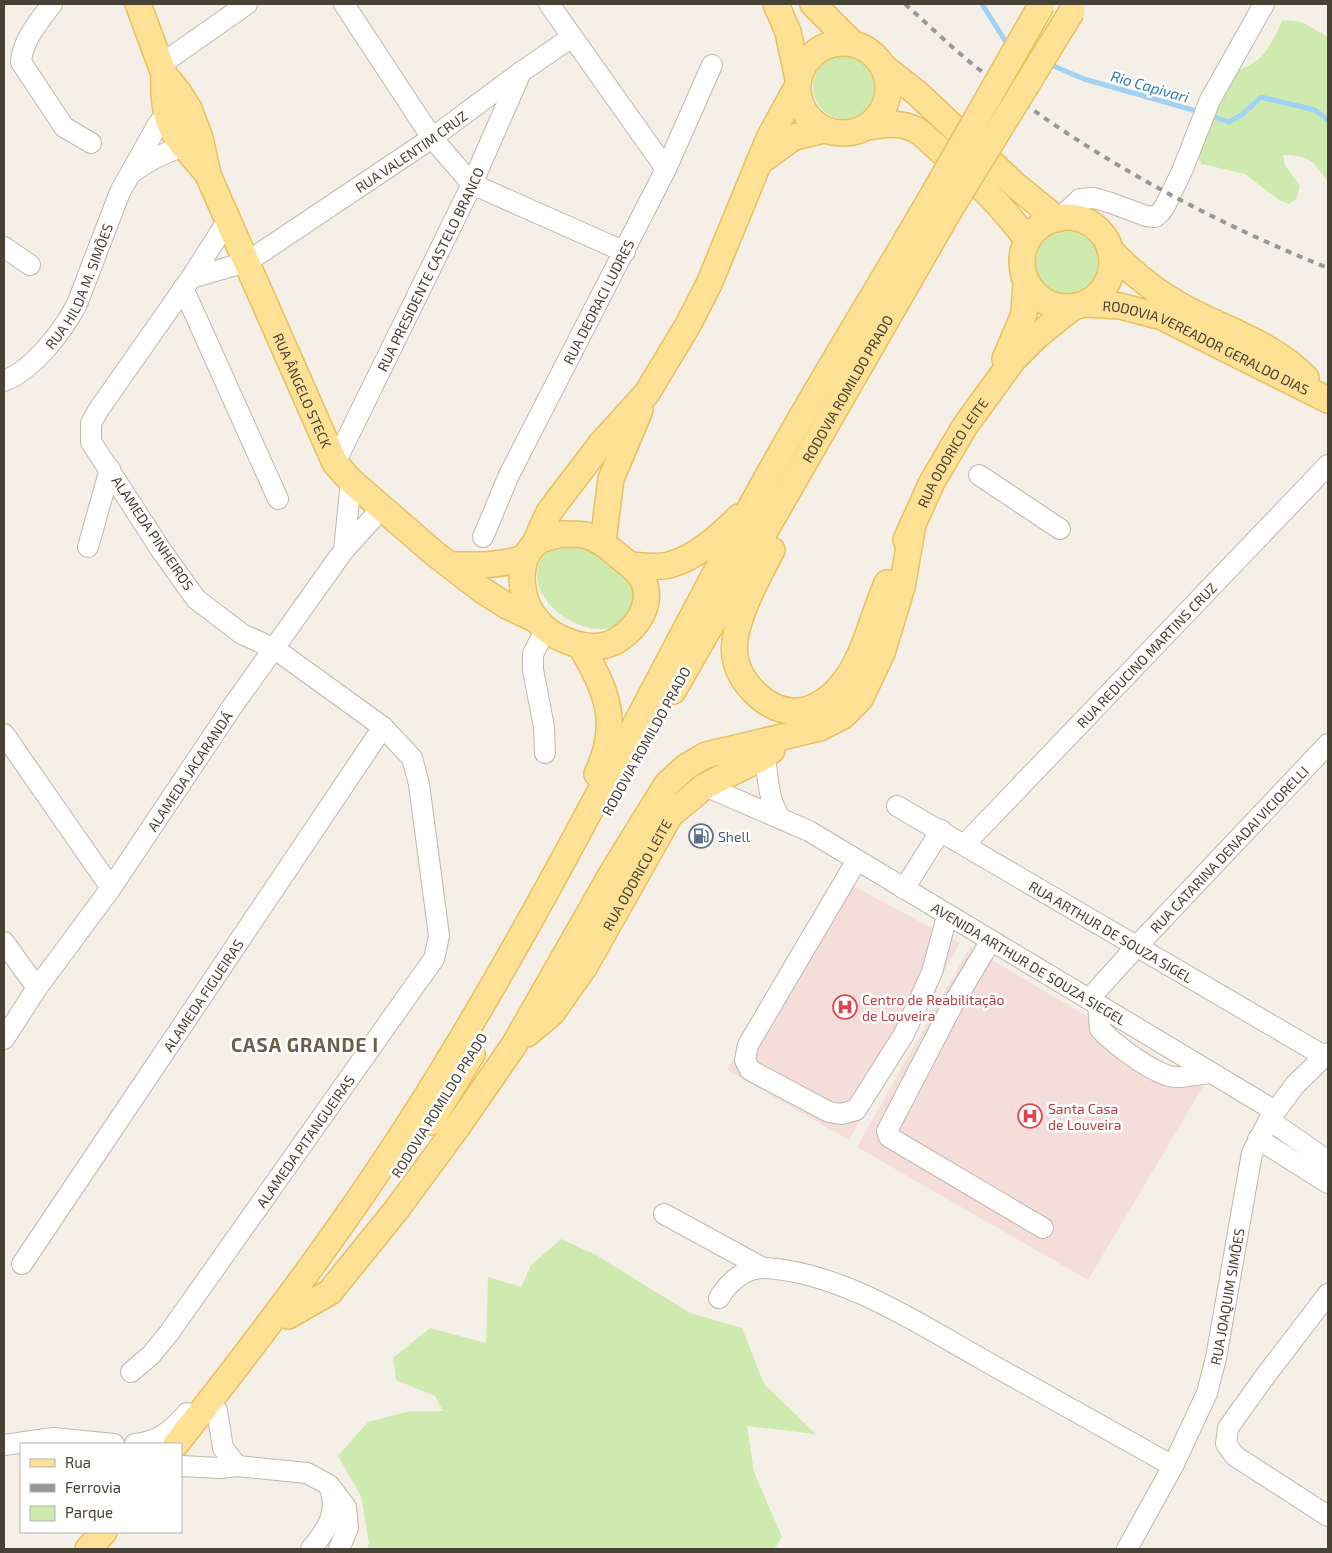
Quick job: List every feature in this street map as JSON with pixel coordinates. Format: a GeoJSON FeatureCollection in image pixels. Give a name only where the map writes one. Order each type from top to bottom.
{"type":"FeatureCollection","features":[{"type":"Feature","properties":{"kind":"main road","name":"RUA ÂNGELO STECK"},"geometry":{"type":"LineString","coordinates":[[138,4],[162,69],[179,92],[177,112],[208,175],[335,463],[351,481],[406,530],[453,565],[482,590],[507,606],[580,645],[596,647],[612,643],[626,634],[638,623],[647,592],[641,576],[631,565],[603,542],[585,535],[562,534],[546,537],[530,551],[512,562],[453,565]]}},
{"type":"Feature","properties":{"kind":"main road"},"geometry":{"type":"LineString","coordinates":[[776,4],[788,32],[798,83],[798,100],[804,113],[813,123],[824,130],[846,134],[867,127],[888,124],[902,125],[916,130],[988,192],[1001,205],[1028,240]]}},
{"type":"Feature","properties":{"kind":"main road"},"geometry":{"type":"LineString","coordinates":[[814,4],[852,43],[871,52],[885,68],[918,94],[1015,185],[1059,218]]}},
{"type":"Feature","properties":{"kind":"main road","name":"RODOVIA ROMILDO PRADO"},"geometry":{"type":"LineString","coordinates":[[182,1452],[217,1411],[380,1198],[455,1085],[652,728],[775,513],[942,202],[1042,4]]}},
{"type":"Feature","properties":{"kind":"main road","name":"RODOVIA ROMILDO PRADO"},"geometry":{"type":"LineString","coordinates":[[177,1443],[251,1348],[366,1191],[440,1075],[531,923],[753,503],[942,202],[1075,6]]}},
{"type":"Feature","properties":{"kind":"main road"},"geometry":{"type":"LineString","coordinates":[[603,542],[612,479],[647,394],[709,284],[769,138],[798,83],[805,62],[818,50],[834,43],[852,43]]}},
{"type":"Feature","properties":{"kind":"main road"},"geometry":{"type":"LineString","coordinates":[[867,127],[879,116],[887,101],[889,84],[885,68]]}},
{"type":"Feature","properties":{"kind":"main road"},"geometry":{"type":"LineString","coordinates":[[759,162],[794,137],[824,130]]}},
{"type":"Feature","properties":{"kind":"main road"},"geometry":{"type":"LineString","coordinates":[[1059,218],[1078,218],[1092,225],[1104,236],[1110,250],[1112,266],[1108,282],[1098,295],[1079,305],[1059,307],[1045,302],[1034,294],[1026,282],[1022,268],[1023,254],[1028,240],[1035,230],[1059,218]]}},
{"type":"Feature","properties":{"kind":"main road","name":"RODOVIA VEREADOR GERALDO DIAS"},"geometry":{"type":"LineString","coordinates":[[1110,250],[1150,287],[1182,307],[1286,361],[1300,371],[1327,399]]}},
{"type":"Feature","properties":{"kind":"main road","name":"RUA ODORICO LEITE"},"geometry":{"type":"LineString","coordinates":[[995,384],[1024,314],[1026,282]]}},
{"type":"Feature","properties":{"kind":"main road","name":"RODOVIA VEREADOR GERALDO DIAS"},"geometry":{"type":"LineString","coordinates":[[1079,305],[1120,306],[1162,317],[1327,399]]}},
{"type":"Feature","properties":{"kind":"main road","name":"RUA ODORICO LEITE"},"geometry":{"type":"LineString","coordinates":[[913,524],[932,482],[966,426],[995,384],[1023,348],[1079,305]]}},
{"type":"Feature","properties":{"kind":"main road"},"geometry":{"type":"LineString","coordinates":[[542,624],[528,607],[522,591],[530,551],[549,512],[576,475],[647,394]]}},
{"type":"Feature","properties":{"kind":"main road"},"geometry":{"type":"LineString","coordinates":[[631,565],[669,565],[695,553],[724,532],[753,503]]}},
{"type":"Feature","properties":{"kind":"main road"},"geometry":{"type":"LineString","coordinates":[[775,513],[776,540],[742,615],[735,656],[742,677],[752,691],[766,704],[788,712],[808,710],[827,700],[842,685],[865,644],[883,592],[913,524]]}},
{"type":"Feature","properties":{"kind":"main road"},"geometry":{"type":"LineString","coordinates":[[288,1316],[330,1292],[352,1266],[458,1126],[514,1045],[615,868],[668,784],[687,766],[706,755],[820,728],[843,716],[860,699],[882,653],[902,587],[913,524]]}},
{"type":"Feature","properties":{"kind":"main road"},"geometry":{"type":"LineString","coordinates":[[531,923],[555,864],[601,765],[608,740],[610,720],[606,693],[580,645]]}},
{"type":"Feature","properties":{"kind":"main road","name":"RUA ODORICO LEITE"},"geometry":{"type":"LineString","coordinates":[[514,1045],[552,1013],[585,966],[670,815],[705,786],[765,756],[790,735]]}},
{"type":"Feature","properties":{"kind":"main road"},"geometry":{"type":"LineString","coordinates":[[88,1549],[103,1533]]}},
{"type":"Feature","properties":{"kind":"main road"},"geometry":{"type":"LineString","coordinates":[[101,1549],[115,1533]]}},
{"type":"Feature","properties":{"kind":"street"},"geometry":{"type":"LineString","coordinates":[[52,4],[21,53],[20,62],[64,127],[91,143]]}},
{"type":"Feature","properties":{"kind":"street"},"geometry":{"type":"LineString","coordinates":[[162,69],[247,4]]}},
{"type":"Feature","properties":{"kind":"street"},"geometry":{"type":"LineString","coordinates":[[344,4],[432,138],[472,184],[624,252]]}},
{"type":"Feature","properties":{"kind":"street"},"geometry":{"type":"LineString","coordinates":[[549,4],[666,169]]}},
{"type":"Feature","properties":{"kind":"street"},"geometry":{"type":"LineString","coordinates":[[1059,218],[1080,199],[1094,198],[1146,216],[1155,217],[1166,206],[1210,100],[1264,4]]}},
{"type":"Feature","properties":{"kind":"street","name":"RUA VALENTIM CRUZ"},"geometry":{"type":"LineString","coordinates":[[247,262],[432,138],[572,37]]}},
{"type":"Feature","properties":{"kind":"street","name":"RUA DEORACI LUDRES"},"geometry":{"type":"LineString","coordinates":[[483,537],[509,475],[666,169],[712,65]]}},
{"type":"Feature","properties":{"kind":"street","name":"RUA PRESIDENTE CASTELO BRANCO"},"geometry":{"type":"LineString","coordinates":[[335,463],[472,184],[521,72]]}},
{"type":"Feature","properties":{"kind":"street","name":"RUA HILDA M. SIMÕES"},"geometry":{"type":"LineString","coordinates":[[4,381],[33,361],[68,322],[77,304],[120,192],[147,141],[177,112]]}},
{"type":"Feature","properties":{"kind":"street","name":"RUA HILDA M. SIMÕES"},"geometry":{"type":"LineString","coordinates":[[131,174],[155,158],[191,142]]}},
{"type":"Feature","properties":{"kind":"street","name":"ALAMEDA PINHEIROS"},"geometry":{"type":"LineString","coordinates":[[228,220],[91,423],[91,442],[161,550],[196,598],[242,634],[275,649],[383,727]]}},
{"type":"Feature","properties":{"kind":"street"},"geometry":{"type":"LineString","coordinates":[[4,247],[30,265]]}},
{"type":"Feature","properties":{"kind":"street"},"geometry":{"type":"LineString","coordinates":[[247,262],[187,283],[278,499]]}},
{"type":"Feature","properties":{"kind":"street","name":"RUA REDUCINO MARTINS CRUZ"},"geometry":{"type":"LineString","coordinates":[[965,844],[1328,465]]}},
{"type":"Feature","properties":{"kind":"street"},"geometry":{"type":"LineString","coordinates":[[88,547],[110,469]]}},
{"type":"Feature","properties":{"kind":"street"},"geometry":{"type":"LineString","coordinates":[[979,475],[1060,529]]}},
{"type":"Feature","properties":{"kind":"street"},"geometry":{"type":"LineString","coordinates":[[344,550],[351,481]]}},
{"type":"Feature","properties":{"kind":"street","name":"ALAMEDA JACARANDÁ"},"geometry":{"type":"LineString","coordinates":[[4,1039],[37,988],[111,888],[232,707],[344,550],[382,508]]}},
{"type":"Feature","properties":{"kind":"street"},"geometry":{"type":"LineString","coordinates":[[542,624],[533,654],[533,670],[544,727],[545,754]]}},
{"type":"Feature","properties":{"kind":"street","name":"ALAMEDA FIGUEIRAS"},"geometry":{"type":"LineString","coordinates":[[22,1264],[383,727]]}},
{"type":"Feature","properties":{"kind":"street","name":"ALAMEDA PITANGUEIRAS"},"geometry":{"type":"LineString","coordinates":[[131,1372],[151,1355],[169,1333],[434,959],[439,936],[419,784],[412,758],[383,727]]}},
{"type":"Feature","properties":{"kind":"street"},"geometry":{"type":"LineString","coordinates":[[4,734],[111,888]]}},
{"type":"Feature","properties":{"kind":"street","name":"RUA CATARINA DENADAI VICIORELLI"},"geometry":{"type":"LineString","coordinates":[[1094,1002],[1137,946],[1328,744]]}},
{"type":"Feature","properties":{"kind":"street"},"geometry":{"type":"LineString","coordinates":[[765,756],[771,796],[781,819]]}},
{"type":"Feature","properties":{"kind":"street","name":"AVENIDA ARTHUR DE SOUZA SIEGEL"},"geometry":{"type":"LineString","coordinates":[[705,786],[727,793],[809,831],[858,860],[990,942],[1211,1073],[1272,1115],[1328,1160]]}},
{"type":"Feature","properties":{"kind":"street","name":"RUA ARTHUR DE SOUZA SIGEL"},"geometry":{"type":"LineString","coordinates":[[897,806],[1326,1054]]}},
{"type":"Feature","properties":{"kind":"street"},"geometry":{"type":"LineString","coordinates":[[904,889],[941,830]]}},
{"type":"Feature","properties":{"kind":"street"},"geometry":{"type":"LineString","coordinates":[[858,860],[769,1006],[748,1045],[745,1060],[750,1070],[828,1112],[841,1114],[856,1110],[904,1034],[932,972],[948,916]]}},
{"type":"Feature","properties":{"kind":"street"},"geometry":{"type":"LineString","coordinates":[[4,942],[37,988]]}},
{"type":"Feature","properties":{"kind":"street"},"geometry":{"type":"LineString","coordinates":[[990,942],[953,1004],[887,1131],[889,1137],[1043,1228]]}},
{"type":"Feature","properties":{"kind":"street"},"geometry":{"type":"LineString","coordinates":[[1094,1002],[1100,1030],[1151,1068],[1164,1075],[1176,1077],[1211,1073]]}},
{"type":"Feature","properties":{"kind":"street","name":"RUA JOAQUIM SIMÕES"},"geometry":{"type":"LineString","coordinates":[[1127,1549],[1173,1466],[1207,1393],[1216,1358],[1252,1153],[1272,1115],[1295,1085],[1326,1054]]}},
{"type":"Feature","properties":{"kind":"street"},"geometry":{"type":"LineString","coordinates":[[1258,1139],[1328,1183]]}},
{"type":"Feature","properties":{"kind":"street"},"geometry":{"type":"LineString","coordinates":[[664,1214],[763,1268],[811,1276],[844,1287],[921,1325],[1173,1466]]}},
{"type":"Feature","properties":{"kind":"street"},"geometry":{"type":"LineString","coordinates":[[719,1298],[727,1284],[742,1274],[763,1268]]}},
{"type":"Feature","properties":{"kind":"street"},"geometry":{"type":"LineString","coordinates":[[1328,1294],[1228,1428],[1226,1444],[1234,1456],[1328,1516]]}},
{"type":"Feature","properties":{"kind":"street"},"geometry":{"type":"LineString","coordinates":[[140,1443],[159,1439],[168,1434],[230,1363],[251,1348]]}},
{"type":"Feature","properties":{"kind":"street"},"geometry":{"type":"LineString","coordinates":[[217,1411],[223,1448],[237,1466]]}},
{"type":"Feature","properties":{"kind":"street"},"geometry":{"type":"LineString","coordinates":[[22,1443],[53,1438],[104,1443]]}},
{"type":"Feature","properties":{"kind":"street"},"geometry":{"type":"LineString","coordinates":[[4,1446],[20,1443]]}},
{"type":"Feature","properties":{"kind":"street"},"geometry":{"type":"LineString","coordinates":[[182,1466],[220,1468],[237,1466],[307,1473],[329,1485],[346,1507],[348,1528],[339,1549]]}},
{"type":"Feature","properties":{"kind":"street"},"geometry":{"type":"LineString","coordinates":[[311,1549],[325,1532],[333,1514],[334,1499],[329,1485]]}},
{"type":"Feature","properties":{"kind":"street"},"geometry":{"type":"LineString","coordinates":[[88,1549],[93,1533]]}},
{"type":"Feature","properties":{"kind":"shaded area","name":"Centro de Reabilitação de Louveira"},"geometry":{"type":"Polygon","coordinates":[[[840,879],[960,943],[849,1140],[727,1070],[840,879]]]}},
{"type":"Feature","properties":{"kind":"shaded area","name":"Santa Casa de Louveira"},"geometry":{"type":"Polygon","coordinates":[[[970,947],[1204,1085],[1088,1280],[857,1147],[970,947]]]}},
{"type":"Feature","properties":{"kind":"green space"},"geometry":{"type":"Polygon","coordinates":[[[1283,20],[1302,22],[1328,37],[1328,182],[1314,164],[1305,158],[1283,155],[1285,165],[1300,186],[1296,199],[1289,204],[1279,200],[1245,174],[1202,164],[1198,158],[1199,145],[1233,73],[1260,58],[1283,20]]]}},
{"type":"Feature","properties":{"kind":"green space"},"geometry":{"type":"Polygon","coordinates":[[[845,55],[857,57],[868,64],[875,75],[877,87],[875,99],[868,110],[857,117],[845,119],[833,117],[822,110],[815,99],[813,87],[815,75],[822,64],[833,57],[845,55]]]}},
{"type":"Feature","properties":{"kind":"green space"},"geometry":{"type":"Polygon","coordinates":[[[1067,228],[1080,230],[1091,238],[1099,249],[1101,262],[1099,275],[1091,286],[1080,294],[1067,296],[1054,294],[1043,286],[1035,275],[1033,262],[1035,249],[1043,238],[1054,230],[1067,228]]]}},
{"type":"Feature","properties":{"kind":"green space"},"geometry":{"type":"Polygon","coordinates":[[[575,541],[631,575],[635,602],[627,619],[613,628],[596,629],[578,624],[560,614],[547,601],[538,585],[538,568],[545,553],[555,545],[575,541]]]}},
{"type":"Feature","properties":{"kind":"green space"},"geometry":{"type":"Polygon","coordinates":[[[561,1239],[596,1255],[690,1313],[742,1328],[764,1384],[816,1434],[747,1426],[754,1472],[782,1537],[774,1549],[367,1549],[369,1543],[361,1496],[338,1456],[368,1422],[410,1411],[443,1411],[435,1396],[396,1380],[393,1358],[430,1328],[486,1343],[488,1277],[521,1287],[531,1265],[561,1239]]]}},
{"type":"Feature","properties":{"kind":"waterway","name":"Rio Capivari"},"geometry":{"type":"LineString","coordinates":[[982,4],[1009,47]]}},
{"type":"Feature","properties":{"kind":"waterway","name":"Rio Capivari"},"geometry":{"type":"LineString","coordinates":[[1049,64],[1084,79],[1200,112]]}},
{"type":"Feature","properties":{"kind":"waterway","name":"Rio Capivari"},"geometry":{"type":"LineString","coordinates":[[1208,115],[1229,122],[1243,114],[1261,97],[1315,110],[1328,120]]}},
{"type":"Feature","properties":{"kind":"railway"},"geometry":{"type":"LineString","coordinates":[[905,4],[954,49],[985,74],[1065,132],[1194,207],[1238,229],[1328,268]]}},
{"type":"Feature","properties":{"kind":"place","name":"Shell"},"geometry":{"type":"Point","coordinates":[701,836]}},
{"type":"Feature","properties":{"kind":"place","name":"Centro de Reabilitação de Louveira"},"geometry":{"type":"Point","coordinates":[845,1007]}},
{"type":"Feature","properties":{"kind":"place","name":"Santa Casa de Louveira"},"geometry":{"type":"Point","coordinates":[1030,1116]}},
{"type":"Feature","properties":{"kind":"district","name":"CASA GRANDE I"},"geometry":{"type":"Point","coordinates":[305,1044]}}]}
